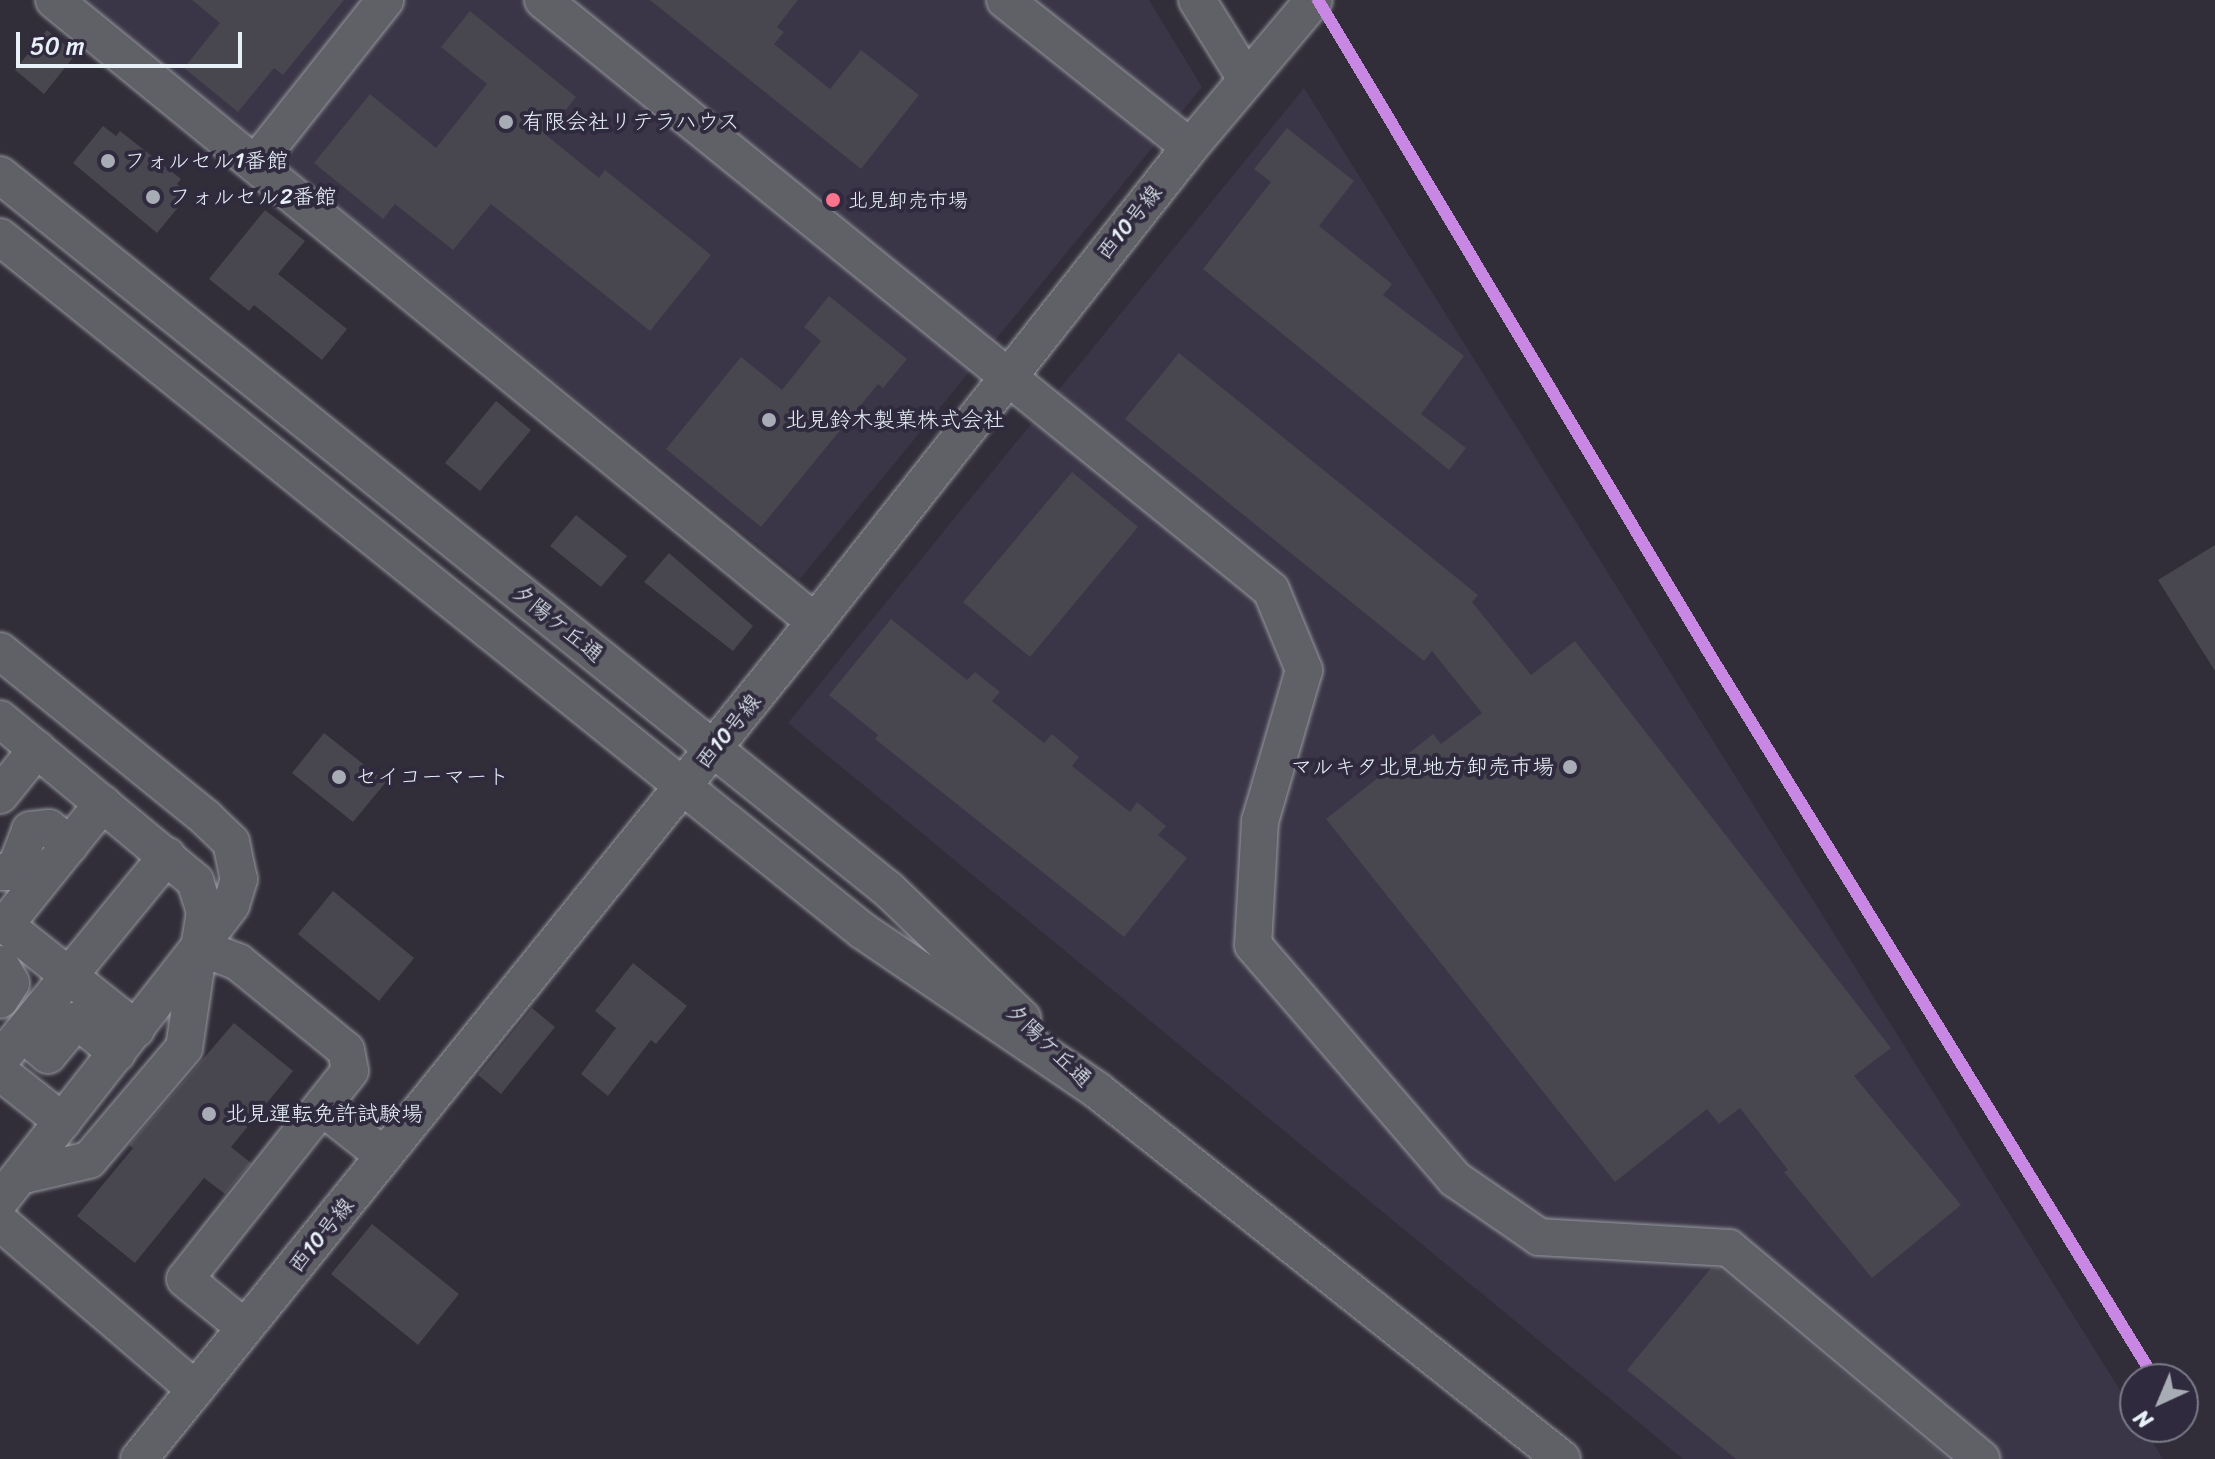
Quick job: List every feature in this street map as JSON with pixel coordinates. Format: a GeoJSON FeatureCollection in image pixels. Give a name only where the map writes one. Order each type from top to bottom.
{"type":"FeatureCollection","features":[{"type":"Feature","properties":{"kind":"street"},"geometry":{"type":"LineString","coordinates":[[54,0],[815,622]]}},
{"type":"Feature","properties":{"kind":"street"},"geometry":{"type":"LineString","coordinates":[[256,163],[385,0]]}},
{"type":"Feature","properties":{"kind":"street"},"geometry":{"type":"LineString","coordinates":[[543,0],[1008,373],[1271,590],[1304,670],[1260,821],[1253,945],[1455,1179],[1539,1237],[1729,1248],[1981,1459]]}},
{"type":"Feature","properties":{"kind":"street"},"geometry":{"type":"LineString","coordinates":[[1005,0],[1190,147]]}},
{"type":"Feature","properties":{"kind":"street"},"geometry":{"type":"LineString","coordinates":[[1197,0],[1246,79]]}},
{"type":"Feature","properties":{"kind":"street","name":"西10号線"},"geometry":{"type":"LineString","coordinates":[[139,1459],[714,749],[1008,373],[1190,147],[1314,0]]}},
{"type":"Feature","properties":{"kind":"street","name":"夕陽ケ丘通"},"geometry":{"type":"LineString","coordinates":[[0,175],[889,890],[1098,1091]]}},
{"type":"Feature","properties":{"kind":"street","name":"夕陽ケ丘通"},"geometry":{"type":"LineString","coordinates":[[0,237],[863,931],[1098,1091],[1562,1459]]}},
{"type":"Feature","properties":{"kind":"street"},"geometry":{"type":"LineString","coordinates":[[0,651],[231,842],[239,879],[231,905],[10,1188]]}},
{"type":"Feature","properties":{"kind":"street"},"geometry":{"type":"LineString","coordinates":[[0,719],[195,881],[205,911],[184,1048],[89,1160],[10,1188]]}},
{"type":"Feature","properties":{"kind":"street"},"geometry":{"type":"LineString","coordinates":[[0,795],[37,749]]}},
{"type":"Feature","properties":{"kind":"street"},"geometry":{"type":"LineString","coordinates":[[103,803],[2,923],[69,976],[126,1041]]}},
{"type":"Feature","properties":{"kind":"street"},"geometry":{"type":"LineString","coordinates":[[0,872],[10,872],[18,862],[30,830],[49,828],[70,845]]}},
{"type":"Feature","properties":{"kind":"street"},"geometry":{"type":"LineString","coordinates":[[126,1041],[77,1020],[48,1055],[11,1047],[167,856]]}},
{"type":"Feature","properties":{"kind":"street"},"geometry":{"type":"LineString","coordinates":[[199,947],[238,962],[346,1050],[350,1071],[185,1279],[245,1328]]}},
{"type":"Feature","properties":{"kind":"street"},"geometry":{"type":"LineString","coordinates":[[0,964],[11,983],[0,1000]]}},
{"type":"Feature","properties":{"kind":"street"},"geometry":{"type":"LineString","coordinates":[[0,1072],[63,1122]]}},
{"type":"Feature","properties":{"kind":"street"},"geometry":{"type":"LineString","coordinates":[[322,1107],[384,1156]]}},
{"type":"Feature","properties":{"kind":"street"},"geometry":{"type":"LineString","coordinates":[[0,1222],[195,1389]]}},
{"type":"Feature","properties":{"kind":"shaded area"},"geometry":{"type":"Polygon","coordinates":[[[82,0],[1149,0],[1202,87],[800,579],[82,0]]]}},
{"type":"Feature","properties":{"kind":"shaded area"},"geometry":{"type":"Polygon","coordinates":[[[1304,88],[2119,1388],[2119,1443],[2153,1443],[2163,1459],[1683,1459],[788,723],[1304,88]]]}},
{"type":"Feature","properties":{"kind":"building"},"geometry":{"type":"Polygon","coordinates":[[[192,0],[344,0],[283,75],[274,68],[238,112],[184,68],[220,23],[192,0]]]}},
{"type":"Feature","properties":{"kind":"building"},"geometry":{"type":"Polygon","coordinates":[[[650,0],[798,0],[777,27],[784,32],[774,44],[830,89],[861,50],[919,95],[861,169],[650,0]]]}},
{"type":"Feature","properties":{"kind":"building"},"geometry":{"type":"Polygon","coordinates":[[[470,11],[576,97],[546,135],[599,178],[605,170],[711,255],[650,331],[491,204],[453,250],[395,204],[383,219],[314,163],[370,94],[436,148],[487,84],[441,47],[470,11]]]}},
{"type":"Feature","properties":{"kind":"building"},"geometry":{"type":"Polygon","coordinates":[[[47,30],[76,54],[44,94],[15,70],[47,30]]]}},
{"type":"Feature","properties":{"kind":"building"},"geometry":{"type":"Polygon","coordinates":[[[103,126],[116,136],[120,131],[181,179],[177,184],[189,194],[157,233],[73,163],[103,126]]]}},
{"type":"Feature","properties":{"kind":"building"},"geometry":{"type":"Polygon","coordinates":[[[1287,128],[1354,181],[1319,226],[1392,284],[1383,295],[1464,356],[1421,414],[1466,448],[1449,470],[1203,269],[1271,182],[1254,169],[1287,128]]]}},
{"type":"Feature","properties":{"kind":"building"},"geometry":{"type":"Polygon","coordinates":[[[265,210],[305,241],[278,274],[347,329],[322,360],[254,305],[249,311],[209,279],[265,210]]]}},
{"type":"Feature","properties":{"kind":"building","name":"北見鈴木製菓株式会社"},"geometry":{"type":"Polygon","coordinates":[[[829,296],[907,359],[883,388],[878,384],[761,527],[666,449],[741,357],[782,390],[821,341],[804,327],[829,296]]]}},
{"type":"Feature","properties":{"kind":"building","name":"マルキタ北見地方卸売市場"},"geometry":{"type":"Polygon","coordinates":[[[1179,353],[1478,595],[1472,602],[1531,675],[1575,641],[1891,1048],[1854,1076],[1961,1205],[1872,1278],[1784,1172],[1788,1170],[1740,1108],[1719,1124],[1707,1109],[1615,1182],[1326,819],[1433,734],[1441,744],[1482,713],[1432,651],[1424,661],[1125,419],[1179,353]]]}},
{"type":"Feature","properties":{"kind":"building"},"geometry":{"type":"Polygon","coordinates":[[[496,401],[531,430],[480,491],[445,463],[496,401]]]}},
{"type":"Feature","properties":{"kind":"building"},"geometry":{"type":"Polygon","coordinates":[[[1072,472],[1138,527],[1030,657],[963,602],[1072,472]]]}},
{"type":"Feature","properties":{"kind":"building"},"geometry":{"type":"Polygon","coordinates":[[[576,515],[627,556],[601,587],[550,546],[576,515]]]}},
{"type":"Feature","properties":{"kind":"building"},"geometry":{"type":"Polygon","coordinates":[[[2215,545],[2215,671],[2158,580],[2215,545]]]}},
{"type":"Feature","properties":{"kind":"building"},"geometry":{"type":"Polygon","coordinates":[[[669,553],[753,626],[733,651],[644,582],[669,553]]]}},
{"type":"Feature","properties":{"kind":"building"},"geometry":{"type":"Polygon","coordinates":[[[891,619],[967,680],[975,672],[1000,692],[992,701],[1044,743],[1052,734],[1079,757],[1072,766],[1130,812],[1137,802],[1166,826],[1158,835],[1187,858],[1124,937],[875,739],[878,735],[829,695],[891,619]]]}},
{"type":"Feature","properties":{"kind":"building","name":"セイコーマート"},"geometry":{"type":"Polygon","coordinates":[[[324,733],[386,782],[353,822],[292,773],[324,733]]]}},
{"type":"Feature","properties":{"kind":"building"},"geometry":{"type":"Polygon","coordinates":[[[333,891],[414,958],[379,1001],[298,934],[333,891]]]}},
{"type":"Feature","properties":{"kind":"building"},"geometry":{"type":"Polygon","coordinates":[[[633,963],[687,1006],[656,1044],[651,1040],[608,1096],[581,1074],[616,1028],[595,1011],[633,963]]]}},
{"type":"Feature","properties":{"kind":"building"},"geometry":{"type":"Polygon","coordinates":[[[532,1008],[555,1027],[501,1094],[478,1075],[532,1008]]]}},
{"type":"Feature","properties":{"kind":"building","name":"北見運転免許試験場"},"geometry":{"type":"Polygon","coordinates":[[[234,1023],[293,1071],[231,1147],[251,1163],[225,1194],[204,1178],[135,1263],[77,1216],[133,1148],[129,1145],[234,1023]]]}},
{"type":"Feature","properties":{"kind":"building"},"geometry":{"type":"Polygon","coordinates":[[[372,1224],[459,1294],[418,1345],[331,1274],[372,1224]]]}},
{"type":"Feature","properties":{"kind":"building"},"geometry":{"type":"Polygon","coordinates":[[[1711,1268],[1719,1268],[1948,1459],[1736,1459],[1627,1370],[1711,1268]]]}},
{"type":"Feature","properties":{"kind":"transit line"},"geometry":{"type":"LineString","coordinates":[[1318,0],[1707,650],[2145,1363]]}},
{"type":"Feature","properties":{"kind":"place","name":"有限会社リテラハウス"},"geometry":{"type":"Point","coordinates":[506,122]}},
{"type":"Feature","properties":{"kind":"place","name":"フォルセル1番館"},"geometry":{"type":"Point","coordinates":[108,161]}},
{"type":"Feature","properties":{"kind":"place","name":"フォルセル2番館"},"geometry":{"type":"Point","coordinates":[153,197]}},
{"type":"Feature","properties":{"kind":"place","name":"北見卸売市場"},"geometry":{"type":"Point","coordinates":[833,200]}},
{"type":"Feature","properties":{"kind":"place","name":"北見鈴木製菓株式会社"},"geometry":{"type":"Point","coordinates":[769,420]}},
{"type":"Feature","properties":{"kind":"place","name":"マルキタ北見地方卸売市場"},"geometry":{"type":"Point","coordinates":[1570,767]}},
{"type":"Feature","properties":{"kind":"place","name":"セイコーマート"},"geometry":{"type":"Point","coordinates":[339,777]}},
{"type":"Feature","properties":{"kind":"place","name":"北見運転免許試験場"},"geometry":{"type":"Point","coordinates":[209,1114]}}]}
